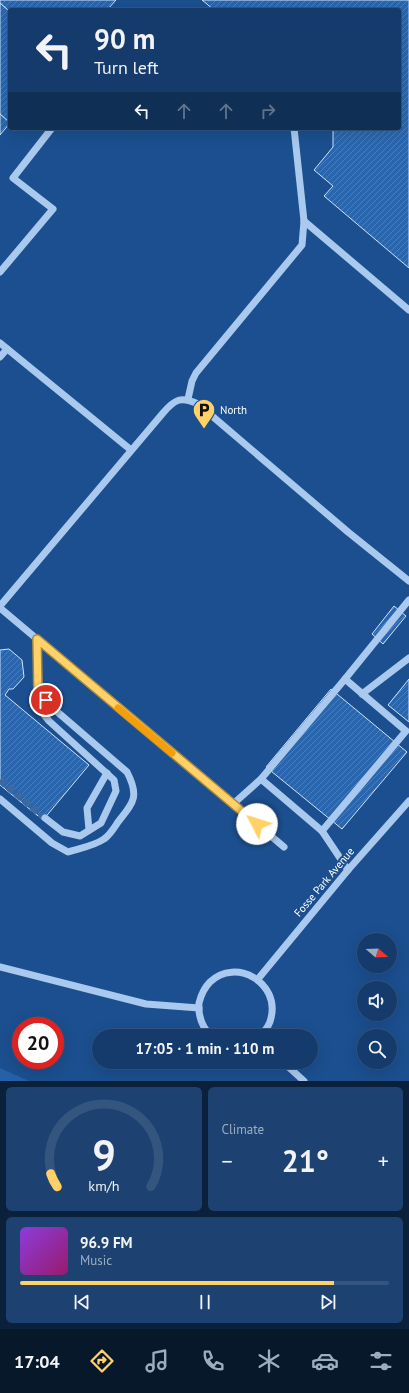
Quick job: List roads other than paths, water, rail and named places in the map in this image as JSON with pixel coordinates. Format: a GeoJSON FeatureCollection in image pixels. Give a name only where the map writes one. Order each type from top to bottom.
{"type":"FeatureCollection","features":[{"type":"Feature","properties":{"kind":"street"},"geometry":{"type":"LineString","coordinates":[[0,272],[53,209],[13,178],[50,130]]}},
{"type":"Feature","properties":{"kind":"street"},"geometry":{"type":"LineString","coordinates":[[188,400],[192,381],[196,373],[302,244],[304,221],[294,130]]}},
{"type":"Feature","properties":{"kind":"street"},"geometry":{"type":"LineString","coordinates":[[304,221],[409,310]]}},
{"type":"Feature","properties":{"kind":"street"},"geometry":{"type":"LineString","coordinates":[[0,343],[131,450]]}},
{"type":"Feature","properties":{"kind":"street"},"geometry":{"type":"LineString","coordinates":[[0,358],[7,349]]}},
{"type":"Feature","properties":{"kind":"street"},"geometry":{"type":"LineString","coordinates":[[284,847],[0,607],[131,450],[172,403],[180,400],[188,400],[198,404],[348,532],[409,581]]}},
{"type":"Feature","properties":{"kind":"street"},"geometry":{"type":"LineString","coordinates":[[233,804],[261,779],[409,600]]}},
{"type":"Feature","properties":{"kind":"street"},"geometry":{"type":"LineString","coordinates":[[37,639],[38,692],[42,712],[49,721],[114,780],[116,791],[101,823],[80,836],[63,832],[45,818]]}},
{"type":"Feature","properties":{"kind":"street"},"geometry":{"type":"LineString","coordinates":[[362,694],[409,658]]}},
{"type":"Feature","properties":{"kind":"street"},"geometry":{"type":"LineString","coordinates":[[322,831],[406,731],[345,679]]}},
{"type":"Feature","properties":{"kind":"street"},"geometry":{"type":"LineString","coordinates":[[0,799],[52,843],[68,852],[96,844],[105,838],[131,806],[134,794],[133,783],[127,772],[54,709],[38,692]]}},
{"type":"Feature","properties":{"kind":"street"},"geometry":{"type":"LineString","coordinates":[[89,830],[87,808],[107,773]]}},
{"type":"Feature","properties":{"kind":"street"},"geometry":{"type":"LineString","coordinates":[[261,779],[322,831],[348,870]]}},
{"type":"Feature","properties":{"kind":"street","name":"Fosse Park Avenue"},"geometry":{"type":"LineString","coordinates":[[258,979],[348,870],[409,801]]}},
{"type":"Feature","properties":{"kind":"street"},"geometry":{"type":"LineString","coordinates":[[0,967],[146,1004],[199,1008]]}},
{"type":"Feature","properties":{"kind":"street"},"geometry":{"type":"LineString","coordinates":[[205,1029],[200,1020],[199,1008],[200,997],[206,986],[214,978],[225,973],[236,972],[248,974],[258,979],[270,996],[272,1007],[271,1018],[266,1029]]}},
{"type":"Feature","properties":{"kind":"street"},"geometry":{"type":"LineString","coordinates":[[291,1069],[304,1081]]}},
{"type":"Feature","properties":{"kind":"tunnel"},"geometry":{"type":"LineString","coordinates":[[0,780],[45,818]]}},
{"type":"Feature","properties":{"kind":"place","name":"North"},"geometry":{"type":"Point","coordinates":[204,430]}}]}
